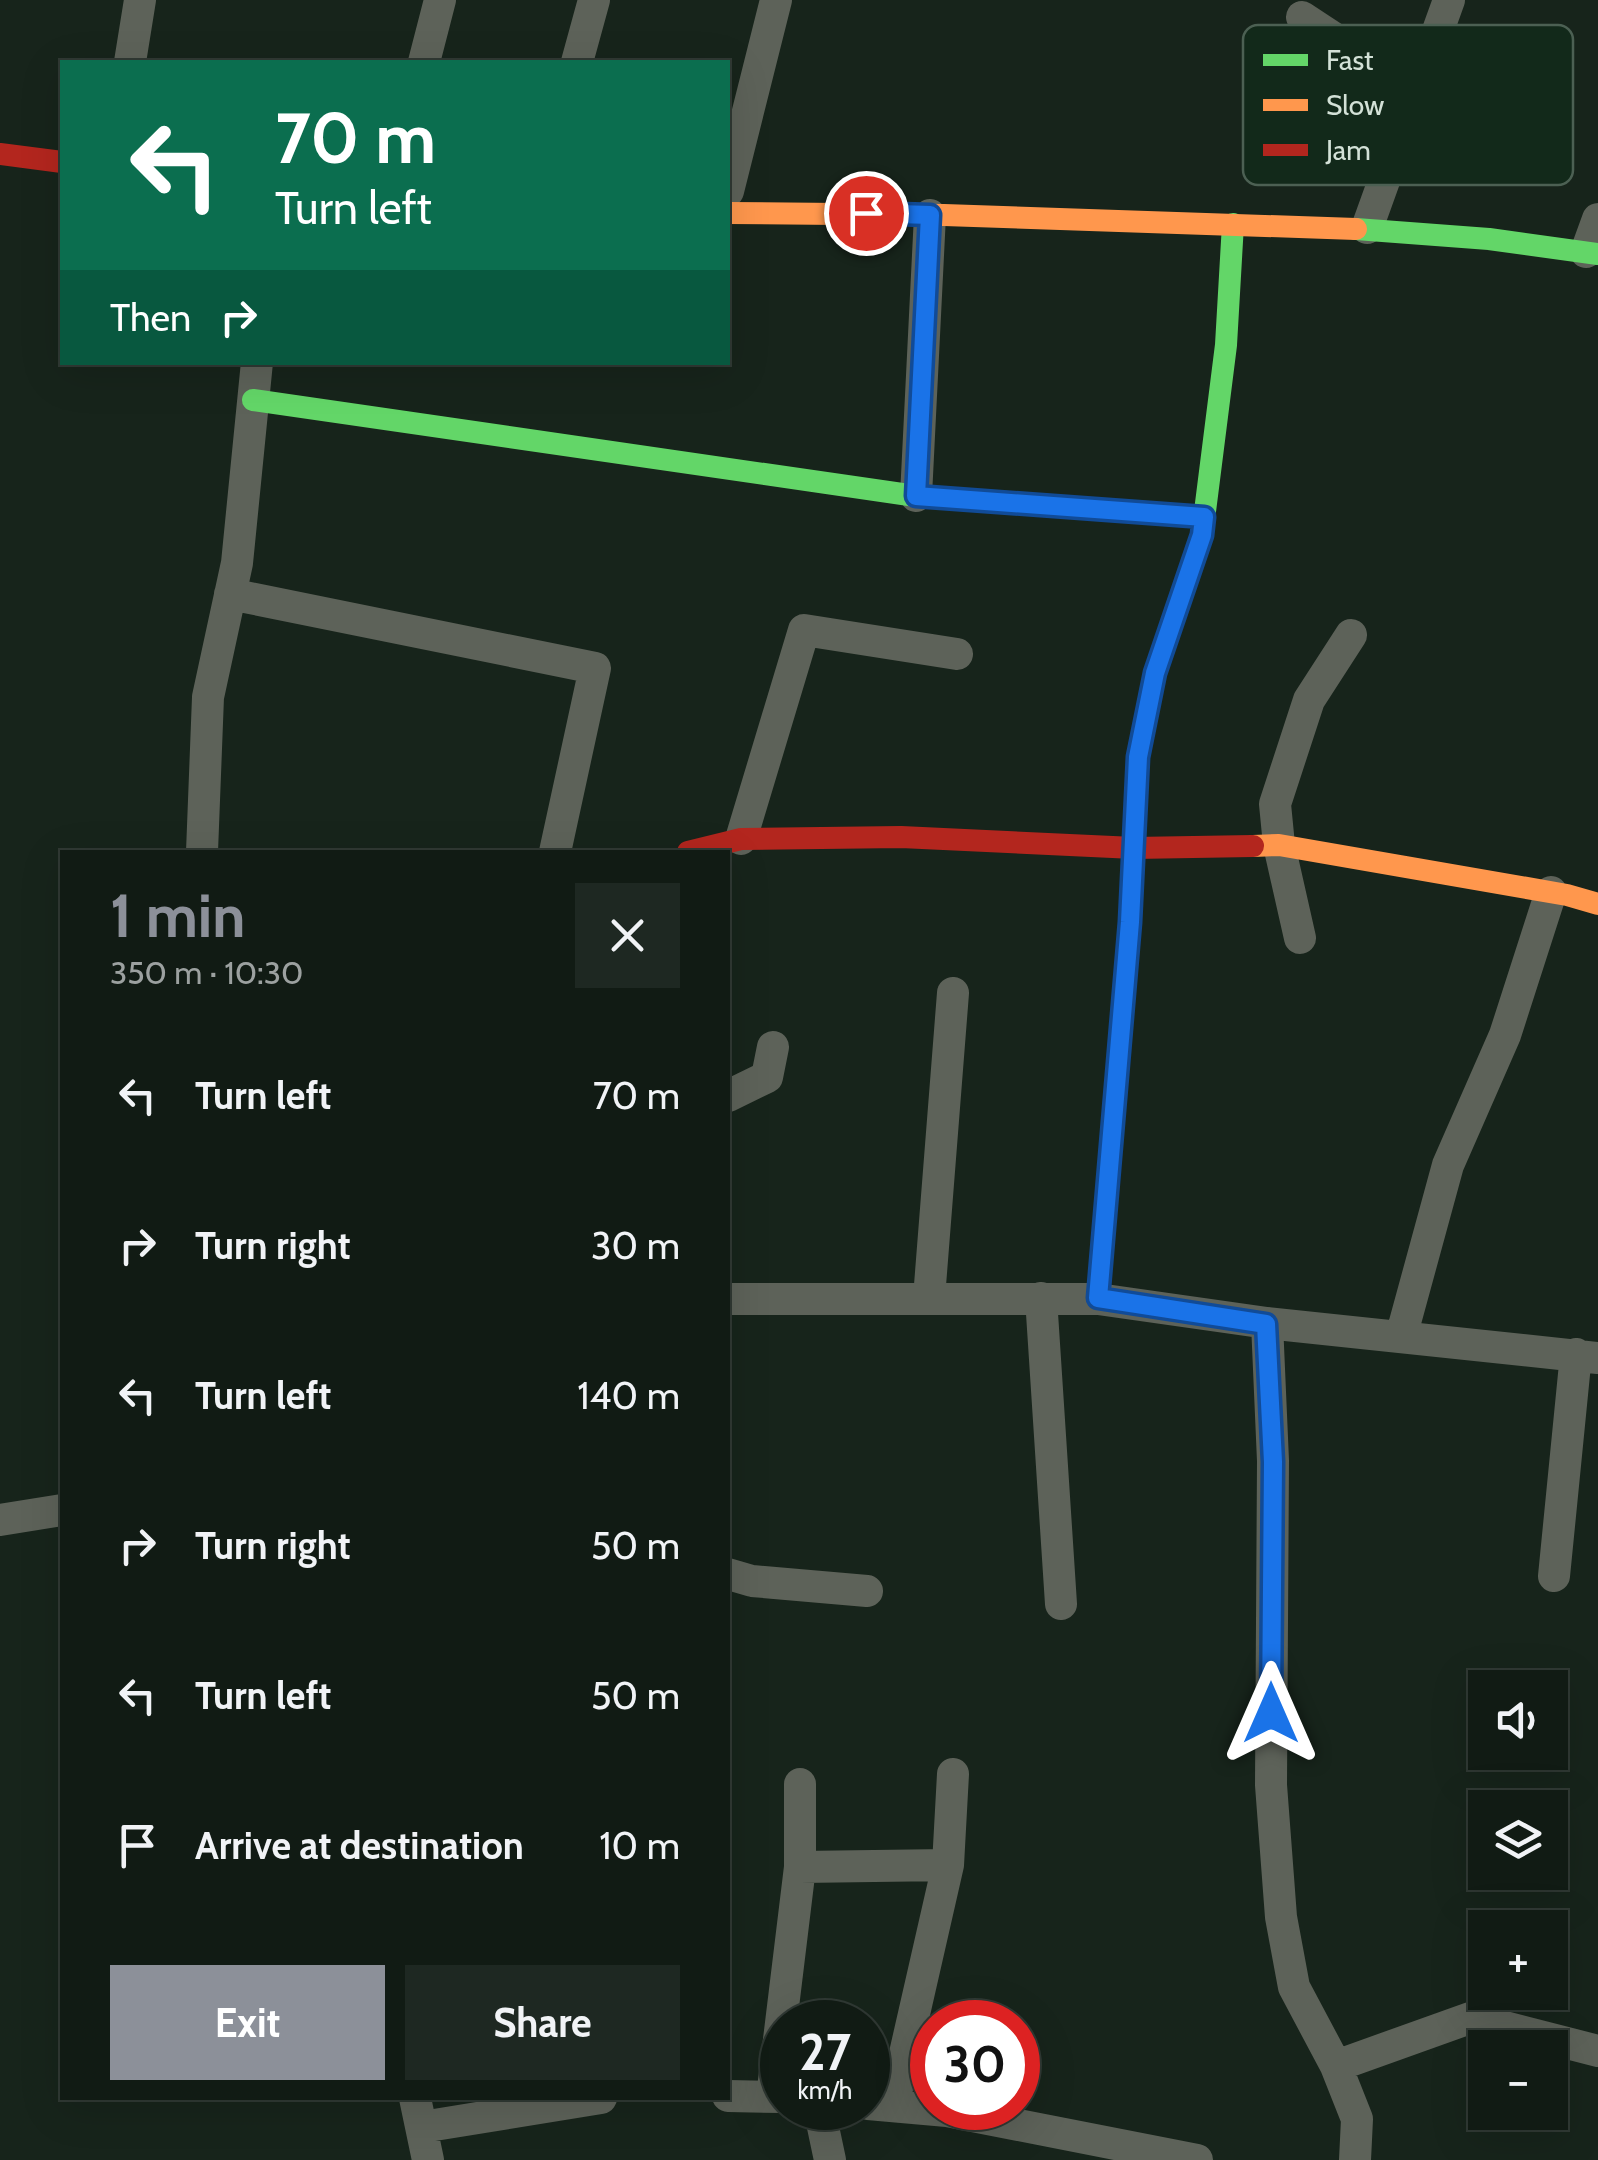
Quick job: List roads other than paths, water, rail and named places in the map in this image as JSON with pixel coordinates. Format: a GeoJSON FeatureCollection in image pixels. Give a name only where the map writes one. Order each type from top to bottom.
{"type":"FeatureCollection","features":[{"type":"Feature","properties":{"kind":"street"},"geometry":{"type":"LineString","coordinates":[[130,60],[140,0]]}},
{"type":"Feature","properties":{"kind":"street"},"geometry":{"type":"LineString","coordinates":[[425,60],[440,0]]}},
{"type":"Feature","properties":{"kind":"street"},"geometry":{"type":"LineString","coordinates":[[578,60],[594,0]]}},
{"type":"Feature","properties":{"kind":"street"},"geometry":{"type":"LineString","coordinates":[[730,183],[776,0]]}},
{"type":"Feature","properties":{"kind":"street"},"geometry":{"type":"LineString","coordinates":[[1440,25],[1449,0]]}},
{"type":"Feature","properties":{"kind":"street"},"geometry":{"type":"LineString","coordinates":[[1302,17],[1314,25]]}},
{"type":"Feature","properties":{"kind":"street"},"geometry":{"type":"LineString","coordinates":[[0,154],[60,162]]}},
{"type":"Feature","properties":{"kind":"street"},"geometry":{"type":"LineString","coordinates":[[1367,228],[1382,185]]}},
{"type":"Feature","properties":{"kind":"street"},"geometry":{"type":"LineString","coordinates":[[730,213],[1367,228],[1544,244],[1592,253],[1598,219]]}},
{"type":"Feature","properties":{"kind":"street"},"geometry":{"type":"LineString","coordinates":[[916,496],[930,215]]}},
{"type":"Feature","properties":{"kind":"street"},"geometry":{"type":"LineString","coordinates":[[1098,1298],[1138,757],[1155,673],[1202,535],[1226,346],[1233,224]]}},
{"type":"Feature","properties":{"kind":"street"},"geometry":{"type":"LineString","coordinates":[[202,850],[208,697],[237,563],[256,365]]}},
{"type":"Feature","properties":{"kind":"street"},"geometry":{"type":"LineString","coordinates":[[253,400],[916,496],[1204,517]]}},
{"type":"Feature","properties":{"kind":"street"},"geometry":{"type":"LineString","coordinates":[[230,594],[595,668],[555,850]]}},
{"type":"Feature","properties":{"kind":"street"},"geometry":{"type":"LineString","coordinates":[[740,839],[804,630],[957,654]]}},
{"type":"Feature","properties":{"kind":"street"},"geometry":{"type":"LineString","coordinates":[[1300,938],[1279,845],[1275,804],[1309,700],[1351,635]]}},
{"type":"Feature","properties":{"kind":"street"},"geometry":{"type":"LineString","coordinates":[[696,850],[740,839],[901,838],[1134,848],[1279,845],[1551,892],[1598,904]]}},
{"type":"Feature","properties":{"kind":"street"},"geometry":{"type":"LineString","coordinates":[[1401,1336],[1448,1165],[1505,1035],[1551,892]]}},
{"type":"Feature","properties":{"kind":"street"},"geometry":{"type":"LineString","coordinates":[[929,1298],[952,993]]}},
{"type":"Feature","properties":{"kind":"street"},"geometry":{"type":"LineString","coordinates":[[730,1095],[767,1078],[773,1047]]}},
{"type":"Feature","properties":{"kind":"street"},"geometry":{"type":"LineString","coordinates":[[1041,1298],[1061,1604]]}},
{"type":"Feature","properties":{"kind":"street"},"geometry":{"type":"LineString","coordinates":[[730,1299],[1098,1298],[1266,1324],[1587,1356],[1554,1576]]}},
{"type":"Feature","properties":{"kind":"street"},"geometry":{"type":"LineString","coordinates":[[1266,1324],[1273,1462],[1270,1785],[1281,1917],[1294,1987],[1336,2066],[1358,2119],[1355,2160]]}},
{"type":"Feature","properties":{"kind":"street"},"geometry":{"type":"LineString","coordinates":[[0,1520],[60,1510]]}},
{"type":"Feature","properties":{"kind":"street"},"geometry":{"type":"LineString","coordinates":[[730,1575],[752,1581],[867,1591]]}},
{"type":"Feature","properties":{"kind":"street"},"geometry":{"type":"LineString","coordinates":[[890,2070],[948,1864],[953,1774]]}},
{"type":"Feature","properties":{"kind":"street"},"geometry":{"type":"LineString","coordinates":[[787,2000],[800,1867],[800,1784]]}},
{"type":"Feature","properties":{"kind":"street"},"geometry":{"type":"LineString","coordinates":[[800,1867],[948,1864]]}},
{"type":"Feature","properties":{"kind":"street"},"geometry":{"type":"LineString","coordinates":[[1336,2066],[1470,2018],[1598,2051]]}},
{"type":"Feature","properties":{"kind":"street"},"geometry":{"type":"LineString","coordinates":[[730,2096],[760,2097]]}},
{"type":"Feature","properties":{"kind":"street"},"geometry":{"type":"LineString","coordinates":[[428,2160],[419,2112],[575,2100]]}},
{"type":"Feature","properties":{"kind":"street"},"geometry":{"type":"LineString","coordinates":[[890,2106],[947,2111],[1151,2155],[1198,2160]]}},
{"type":"Feature","properties":{"kind":"street"},"geometry":{"type":"LineString","coordinates":[[824,2130],[830,2160]]}}]}
